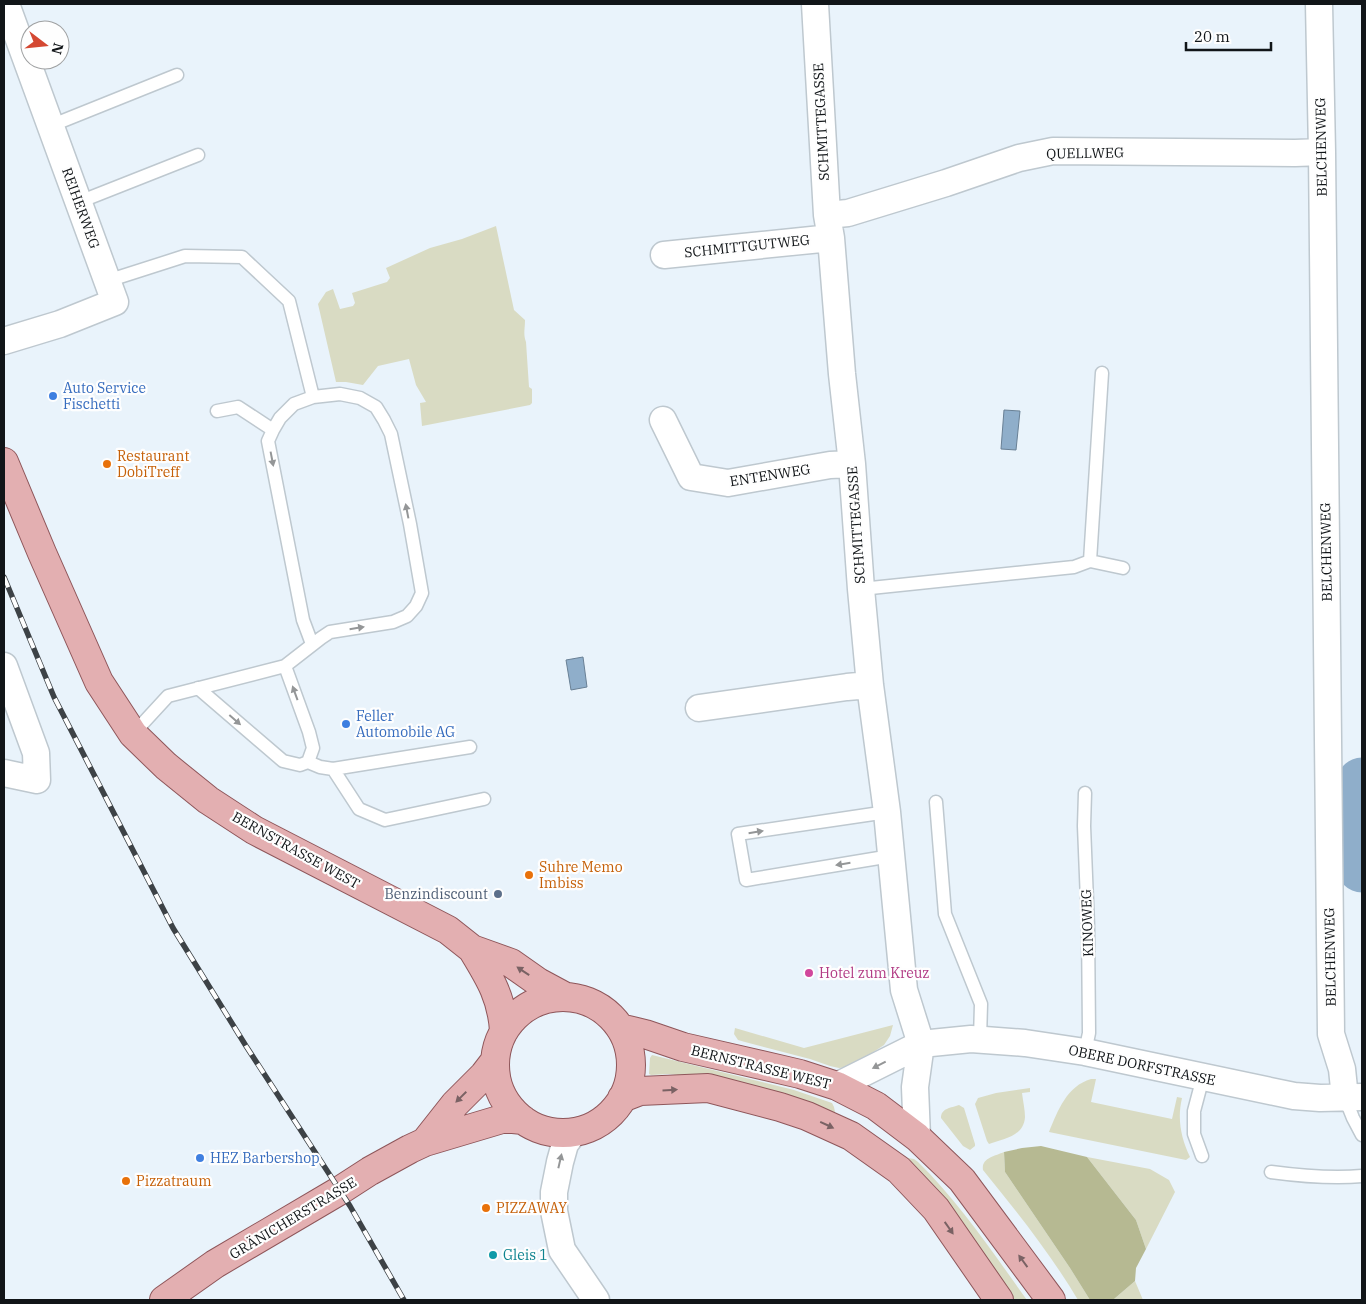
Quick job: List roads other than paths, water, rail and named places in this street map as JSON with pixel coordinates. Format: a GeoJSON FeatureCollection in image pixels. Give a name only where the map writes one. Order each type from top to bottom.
{"type":"FeatureCollection","features":[{"type":"Feature","properties":{"kind":"main road","name":"BERNSTRASSE WEST"},"geometry":{"type":"LineString","coordinates":[[4,462],[99,682],[133,734],[166,766],[208,800],[254,830],[448,930],[472,949],[511,964],[564,996]]}},
{"type":"Feature","properties":{"kind":"main road","name":"BERNSTRASSE WEST"},"geometry":{"type":"LineString","coordinates":[[472,949],[493,984],[503,1015],[504,1031]]}},
{"type":"Feature","properties":{"kind":"main road"},"geometry":{"type":"LineString","coordinates":[[564,996],[577,998],[602,1008],[620,1028],[628,1044],[631,1062],[629,1081],[614,1111],[602,1121],[574,1132],[552,1132],[532,1126],[522,1120],[506,1103],[500,1092],[494,1071],[494,1062],[504,1031],[512,1019],[523,1009],[550,997],[564,996]]}},
{"type":"Feature","properties":{"kind":"main road","name":"BERNSTRASSE WEST"},"geometry":{"type":"LineString","coordinates":[[620,1028],[645,1034],[682,1047],[800,1074],[837,1086],[876,1106],[917,1137],[962,1180],[1051,1300]]}},
{"type":"Feature","properties":{"kind":"main road","name":"GRÄNICHERSTRASSE"},"geometry":{"type":"LineString","coordinates":[[425,1142],[455,1104],[484,1075],[494,1062]]}},
{"type":"Feature","properties":{"kind":"main road"},"geometry":{"type":"LineString","coordinates":[[622,1098],[640,1091],[708,1088],[780,1106],[851,1136],[898,1170],[936,1209],[999,1300]]}},
{"type":"Feature","properties":{"kind":"main road","name":"GRÄNICHERSTRASSE"},"geometry":{"type":"LineString","coordinates":[[164,1300],[214,1264],[370,1171],[425,1142],[502,1119],[513,1118],[522,1120]]}},
{"type":"Feature","properties":{"kind":"street","name":"REIHERWEG"},"geometry":{"type":"LineString","coordinates":[[4,341],[60,324],[115,302],[6,4]]}},
{"type":"Feature","properties":{"kind":"street","name":"SCHMITTEGASSE"},"geometry":{"type":"LineString","coordinates":[[814,4],[828,226],[852,464],[870,685],[891,856],[904,990],[920,1044]]}},
{"type":"Feature","properties":{"kind":"street","name":"BELCHENWEG"},"geometry":{"type":"LineString","coordinates":[[1319,4],[1331,1034],[1342,1069],[1355,1098]]}},
{"type":"Feature","properties":{"kind":"street","name":"QUELLWEG"},"geometry":{"type":"LineString","coordinates":[[828,226],[848,213],[1019,158],[1053,151],[1322,152]]}},
{"type":"Feature","properties":{"kind":"street","name":"SCHMITTGUTWEG"},"geometry":{"type":"LineString","coordinates":[[664,255],[828,226]]}},
{"type":"Feature","properties":{"kind":"street","name":"ENTENWEG"},"geometry":{"type":"LineString","coordinates":[[663,420],[691,477],[728,483],[830,465],[852,464]]}},
{"type":"Feature","properties":{"kind":"street"},"geometry":{"type":"LineString","coordinates":[[4,666],[36,753],[37,780],[4,773]]}},
{"type":"Feature","properties":{"kind":"street"},"geometry":{"type":"LineString","coordinates":[[699,708],[870,685]]}},
{"type":"Feature","properties":{"kind":"street","name":"OBERE DORFSTRASSE"},"geometry":{"type":"LineString","coordinates":[[920,1044],[980,1039],[1025,1043],[1085,1052],[1294,1096],[1355,1098]]}},
{"type":"Feature","properties":{"kind":"street"},"geometry":{"type":"LineString","coordinates":[[837,1086],[920,1044]]}},
{"type":"Feature","properties":{"kind":"street"},"geometry":{"type":"LineString","coordinates":[[917,1137],[915,1088],[920,1044]]}},
{"type":"Feature","properties":{"kind":"street"},"geometry":{"type":"LineString","coordinates":[[574,1132],[565,1144],[560,1162],[554,1192],[554,1211],[562,1250],[596,1300]]}},
{"type":"Feature","properties":{"kind":"lane"},"geometry":{"type":"LineString","coordinates":[[50,126],[177,74]]}},
{"type":"Feature","properties":{"kind":"lane"},"geometry":{"type":"LineString","coordinates":[[79,202],[198,154]]}},
{"type":"Feature","properties":{"kind":"lane"},"geometry":{"type":"LineString","coordinates":[[107,281],[185,256],[242,257],[289,302],[313,397]]}},
{"type":"Feature","properties":{"kind":"lane"},"geometry":{"type":"LineString","coordinates":[[1090,561],[1102,373]]}},
{"type":"Feature","properties":{"kind":"lane"},"geometry":{"type":"LineString","coordinates":[[133,734],[168,696],[285,666],[330,632],[393,622],[407,616],[416,606],[422,593],[391,434],[376,407],[360,398],[340,394],[313,397],[294,404],[280,418],[268,441],[303,620],[312,644]]}},
{"type":"Feature","properties":{"kind":"lane"},"geometry":{"type":"LineString","coordinates":[[217,411],[238,407],[273,430]]}},
{"type":"Feature","properties":{"kind":"lane"},"geometry":{"type":"LineString","coordinates":[[861,589],[1074,567],[1090,561],[1123,568]]}},
{"type":"Feature","properties":{"kind":"lane"},"geometry":{"type":"LineString","coordinates":[[285,666],[313,748],[308,762]]}},
{"type":"Feature","properties":{"kind":"lane"},"geometry":{"type":"LineString","coordinates":[[198,688],[283,761],[300,765],[308,762],[320,767],[333,769],[470,747]]}},
{"type":"Feature","properties":{"kind":"lane"},"geometry":{"type":"LineString","coordinates":[[333,769],[359,809],[385,820],[484,799]]}},
{"type":"Feature","properties":{"kind":"lane","name":"KINOWEG"},"geometry":{"type":"LineString","coordinates":[[1085,793],[1084,826],[1088,926],[1089,1033],[1085,1052]]}},
{"type":"Feature","properties":{"kind":"lane"},"geometry":{"type":"LineString","coordinates":[[936,802],[945,914],[981,1004],[980,1039]]}},
{"type":"Feature","properties":{"kind":"lane"},"geometry":{"type":"LineString","coordinates":[[886,812],[738,834],[746,880],[891,856]]}},
{"type":"Feature","properties":{"kind":"lane"},"geometry":{"type":"LineString","coordinates":[[1202,1156],[1194,1134],[1194,1111],[1203,1077]]}},
{"type":"Feature","properties":{"kind":"lane"},"geometry":{"type":"LineString","coordinates":[[1355,1098],[1352,1118],[1362,1135]]}},
{"type":"Feature","properties":{"kind":"lane"},"geometry":{"type":"LineString","coordinates":[[1271,1172],[1300,1176],[1344,1178],[1362,1176]]}},
{"type":"Feature","properties":{"kind":"water"},"geometry":{"type":"Polygon","coordinates":[[[1004,410],[1020,411],[1016,450],[1001,449],[1004,410]]]}},
{"type":"Feature","properties":{"kind":"water"},"geometry":{"type":"Polygon","coordinates":[[[583,657],[587,687],[571,690],[566,660],[583,657]]]}},
{"type":"Feature","properties":{"kind":"waterway"},"geometry":{"type":"LineString","coordinates":[[1362,783],[1362,867]]}},
{"type":"Feature","properties":{"kind":"railway"},"geometry":{"type":"LineString","coordinates":[[4,577],[54,697],[173,928],[246,1046],[350,1206],[404,1300]]}},
{"type":"Feature","properties":{"kind":"place","name":"Auto Service Fischetti"},"geometry":{"type":"Point","coordinates":[53,396]}},
{"type":"Feature","properties":{"kind":"place","name":"Restaurant DobiTreff"},"geometry":{"type":"Point","coordinates":[107,464]}},
{"type":"Feature","properties":{"kind":"place","name":"Feller Automobile AG"},"geometry":{"type":"Point","coordinates":[346,724]}},
{"type":"Feature","properties":{"kind":"place","name":"Suhre Memo Imbiss"},"geometry":{"type":"Point","coordinates":[529,875]}},
{"type":"Feature","properties":{"kind":"place","name":"Benzindiscount"},"geometry":{"type":"Point","coordinates":[498,894]}},
{"type":"Feature","properties":{"kind":"place","name":"Hotel zum Kreuz"},"geometry":{"type":"Point","coordinates":[809,973]}},
{"type":"Feature","properties":{"kind":"place","name":"HEZ Barbershop"},"geometry":{"type":"Point","coordinates":[200,1158]}},
{"type":"Feature","properties":{"kind":"place","name":"Pizzatraum"},"geometry":{"type":"Point","coordinates":[126,1181]}},
{"type":"Feature","properties":{"kind":"place","name":"PIZZAWAY"},"geometry":{"type":"Point","coordinates":[486,1208]}},
{"type":"Feature","properties":{"kind":"place","name":"Gleis 1"},"geometry":{"type":"Point","coordinates":[493,1255]}}]}
